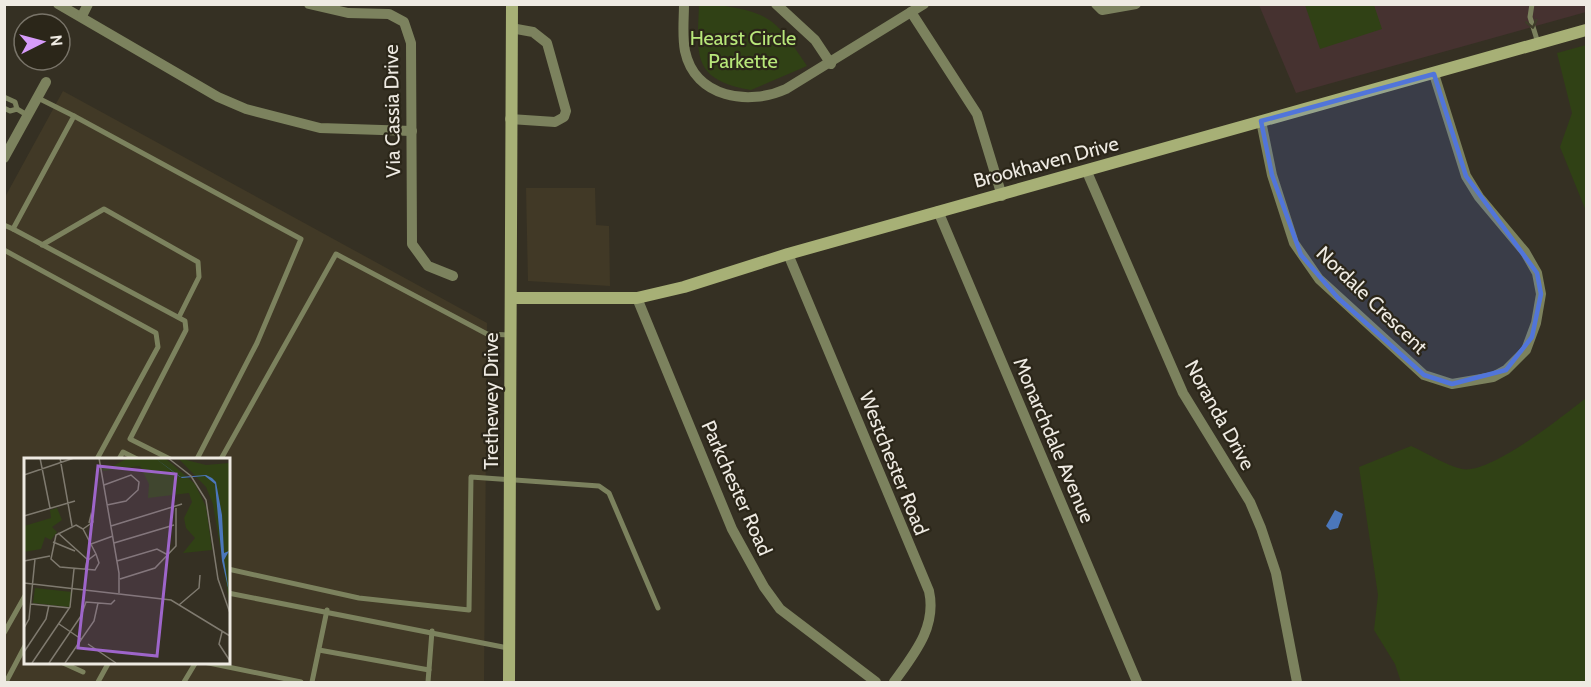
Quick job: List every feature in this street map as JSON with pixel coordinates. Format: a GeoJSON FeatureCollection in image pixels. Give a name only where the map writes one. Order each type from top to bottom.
{"type":"FeatureCollection","features":[{"type":"Feature","properties":{"kind":"street"},"geometry":{"type":"LineString","coordinates":[[58,4],[82,16],[218,98],[246,110],[320,128],[412,131]]}},
{"type":"Feature","properties":{"kind":"street"},"geometry":{"type":"LineString","coordinates":[[82,16],[88,4]]}},
{"type":"Feature","properties":{"kind":"street","name":"Via Cassia Drive"},"geometry":{"type":"LineString","coordinates":[[309,4],[348,13],[389,14],[404,22],[411,43],[412,244],[428,266],[453,276]]}},
{"type":"Feature","properties":{"kind":"street","name":"Trethewey Drive"},"geometry":{"type":"LineString","coordinates":[[509,682],[512,4]]}},
{"type":"Feature","properties":{"kind":"street"},"geometry":{"type":"LineString","coordinates":[[684,4],[685,50],[688,61],[703,82],[722,93],[740,98],[770,96],[831,64],[924,4]]}},
{"type":"Feature","properties":{"kind":"street"},"geometry":{"type":"LineString","coordinates":[[776,4],[815,40],[831,64]]}},
{"type":"Feature","properties":{"kind":"street"},"geometry":{"type":"LineString","coordinates":[[1096,4],[1102,10],[1136,4]]}},
{"type":"Feature","properties":{"kind":"street"},"geometry":{"type":"LineString","coordinates":[[911,12],[977,114],[1002,196]]}},
{"type":"Feature","properties":{"kind":"street"},"geometry":{"type":"LineString","coordinates":[[510,119],[555,122],[564,117],[566,111],[547,43],[533,32],[511,27]]}},
{"type":"Feature","properties":{"kind":"street","name":"Brookhaven Drive"},"geometry":{"type":"LineString","coordinates":[[511,298],[637,298],[684,287],[788,254],[938,211],[1002,196],[1587,30]]}},
{"type":"Feature","properties":{"kind":"street","name":"Nordale Crescent"},"geometry":{"type":"LineString","coordinates":[[1261,122],[1272,175],[1292,236],[1300,255],[1319,279],[1424,375],[1452,384],[1493,377],[1506,370],[1526,351],[1536,323],[1541,294],[1537,273],[1525,252],[1479,197],[1466,176],[1434,74]]}},
{"type":"Feature","properties":{"kind":"street"},"geometry":{"type":"LineString","coordinates":[[4,158],[46,82]]}},
{"type":"Feature","properties":{"kind":"street","name":"Noranda Drive"},"geometry":{"type":"LineString","coordinates":[[1087,172],[1183,393],[1250,502],[1262,528],[1276,573],[1297,682]]}},
{"type":"Feature","properties":{"kind":"street","name":"Monarchdale Avenue"},"geometry":{"type":"LineString","coordinates":[[938,211],[1137,682]]}},
{"type":"Feature","properties":{"kind":"street","name":"Westchester Road"},"geometry":{"type":"LineString","coordinates":[[788,254],[929,591],[932,605],[927,629],[916,651],[894,682]]}},
{"type":"Feature","properties":{"kind":"street","name":"Parkchester Road"},"geometry":{"type":"LineString","coordinates":[[637,298],[732,529],[764,587],[780,609],[876,682]]}},
{"type":"Feature","properties":{"kind":"lane"},"geometry":{"type":"LineString","coordinates":[[1532,4],[1530,17],[1538,44]]}},
{"type":"Feature","properties":{"kind":"lane"},"geometry":{"type":"LineString","coordinates":[[4,97],[15,102],[17,109]]}},
{"type":"Feature","properties":{"kind":"lane"},"geometry":{"type":"LineString","coordinates":[[38,98],[301,239],[257,343],[198,458]]}},
{"type":"Feature","properties":{"kind":"lane"},"geometry":{"type":"LineString","coordinates":[[4,108],[10,111],[17,109],[28,115]]}},
{"type":"Feature","properties":{"kind":"lane"},"geometry":{"type":"LineString","coordinates":[[13,229],[74,116]]}},
{"type":"Feature","properties":{"kind":"lane"},"geometry":{"type":"LineString","coordinates":[[42,245],[104,209],[198,261],[199,277],[179,318]]}},
{"type":"Feature","properties":{"kind":"lane"},"geometry":{"type":"LineString","coordinates":[[4,225],[185,321],[186,330],[130,439],[168,458]]}},
{"type":"Feature","properties":{"kind":"lane"},"geometry":{"type":"LineString","coordinates":[[4,250],[156,333],[158,347],[98,458]]}},
{"type":"Feature","properties":{"kind":"lane"},"geometry":{"type":"LineString","coordinates":[[222,458],[336,254],[488,334],[511,335]]}},
{"type":"Feature","properties":{"kind":"lane"},"geometry":{"type":"LineString","coordinates":[[120,458],[123,452],[134,458]]}},
{"type":"Feature","properties":{"kind":"lane"},"geometry":{"type":"LineString","coordinates":[[230,569],[359,598],[469,610],[471,477],[599,486],[609,493],[658,608]]}},
{"type":"Feature","properties":{"kind":"lane"},"geometry":{"type":"LineString","coordinates":[[230,593],[327,610],[510,648]]}},
{"type":"Feature","properties":{"kind":"lane"},"geometry":{"type":"LineString","coordinates":[[4,633],[24,598]]}},
{"type":"Feature","properties":{"kind":"lane"},"geometry":{"type":"LineString","coordinates":[[312,682],[327,610]]}},
{"type":"Feature","properties":{"kind":"lane"},"geometry":{"type":"LineString","coordinates":[[428,682],[432,631]]}},
{"type":"Feature","properties":{"kind":"lane"},"geometry":{"type":"LineString","coordinates":[[14,682],[7,681],[24,646]]}},
{"type":"Feature","properties":{"kind":"lane"},"geometry":{"type":"LineString","coordinates":[[319,650],[429,670]]}},
{"type":"Feature","properties":{"kind":"lane"},"geometry":{"type":"LineString","coordinates":[[63,663],[83,672]]}},
{"type":"Feature","properties":{"kind":"lane"},"geometry":{"type":"LineString","coordinates":[[98,682],[108,663]]}},
{"type":"Feature","properties":{"kind":"lane"},"geometry":{"type":"LineString","coordinates":[[184,682],[195,663]]}},
{"type":"Feature","properties":{"kind":"lane"},"geometry":{"type":"LineString","coordinates":[[209,663],[301,682]]}},
{"type":"Feature","properties":{"kind":"highlighted area"},"geometry":{"type":"Polygon","coordinates":[[[1434,74],[1466,176],[1537,273],[1541,294],[1532,337],[1506,370],[1452,384],[1424,375],[1338,298],[1301,255],[1272,175],[1261,121],[1434,74]]]}},
{"type":"Feature","properties":{"kind":"shaded area"},"geometry":{"type":"Polygon","coordinates":[[[1586,4],[1586,12],[1296,93],[1259,5],[1586,4]]]}},
{"type":"Feature","properties":{"kind":"shaded area"},"geometry":{"type":"Polygon","coordinates":[[[63,91],[487,323],[484,682],[5,682],[5,197],[63,91]]]}},
{"type":"Feature","properties":{"kind":"shaded area"},"geometry":{"type":"Polygon","coordinates":[[[526,188],[595,188],[596,225],[609,226],[610,286],[528,281],[526,188]]]}},
{"type":"Feature","properties":{"kind":"green space","name":"Hearst Circle Parkette"},"geometry":{"type":"Polygon","coordinates":[[[699,5],[717,5],[750,11],[771,21],[788,38],[807,66],[751,90],[718,80],[702,63],[698,38],[699,5]]]}},
{"type":"Feature","properties":{"kind":"green space"},"geometry":{"type":"Polygon","coordinates":[[[1305,5],[1374,5],[1382,29],[1320,49],[1305,5]]]}},
{"type":"Feature","properties":{"kind":"green space"},"geometry":{"type":"Polygon","coordinates":[[[1586,45],[1586,211],[1560,147],[1572,113],[1557,53],[1586,45]]]}},
{"type":"Feature","properties":{"kind":"green space"},"geometry":{"type":"Polygon","coordinates":[[[1586,398],[1586,682],[1401,682],[1395,664],[1374,630],[1378,595],[1359,467],[1411,446],[1456,467],[1474,468],[1508,454],[1586,398]]]}},
{"type":"Feature","properties":{"kind":"water"},"geometry":{"type":"Polygon","coordinates":[[[1335,510],[1343,514],[1338,528],[1330,530],[1326,526],[1335,510]]]}}]}
